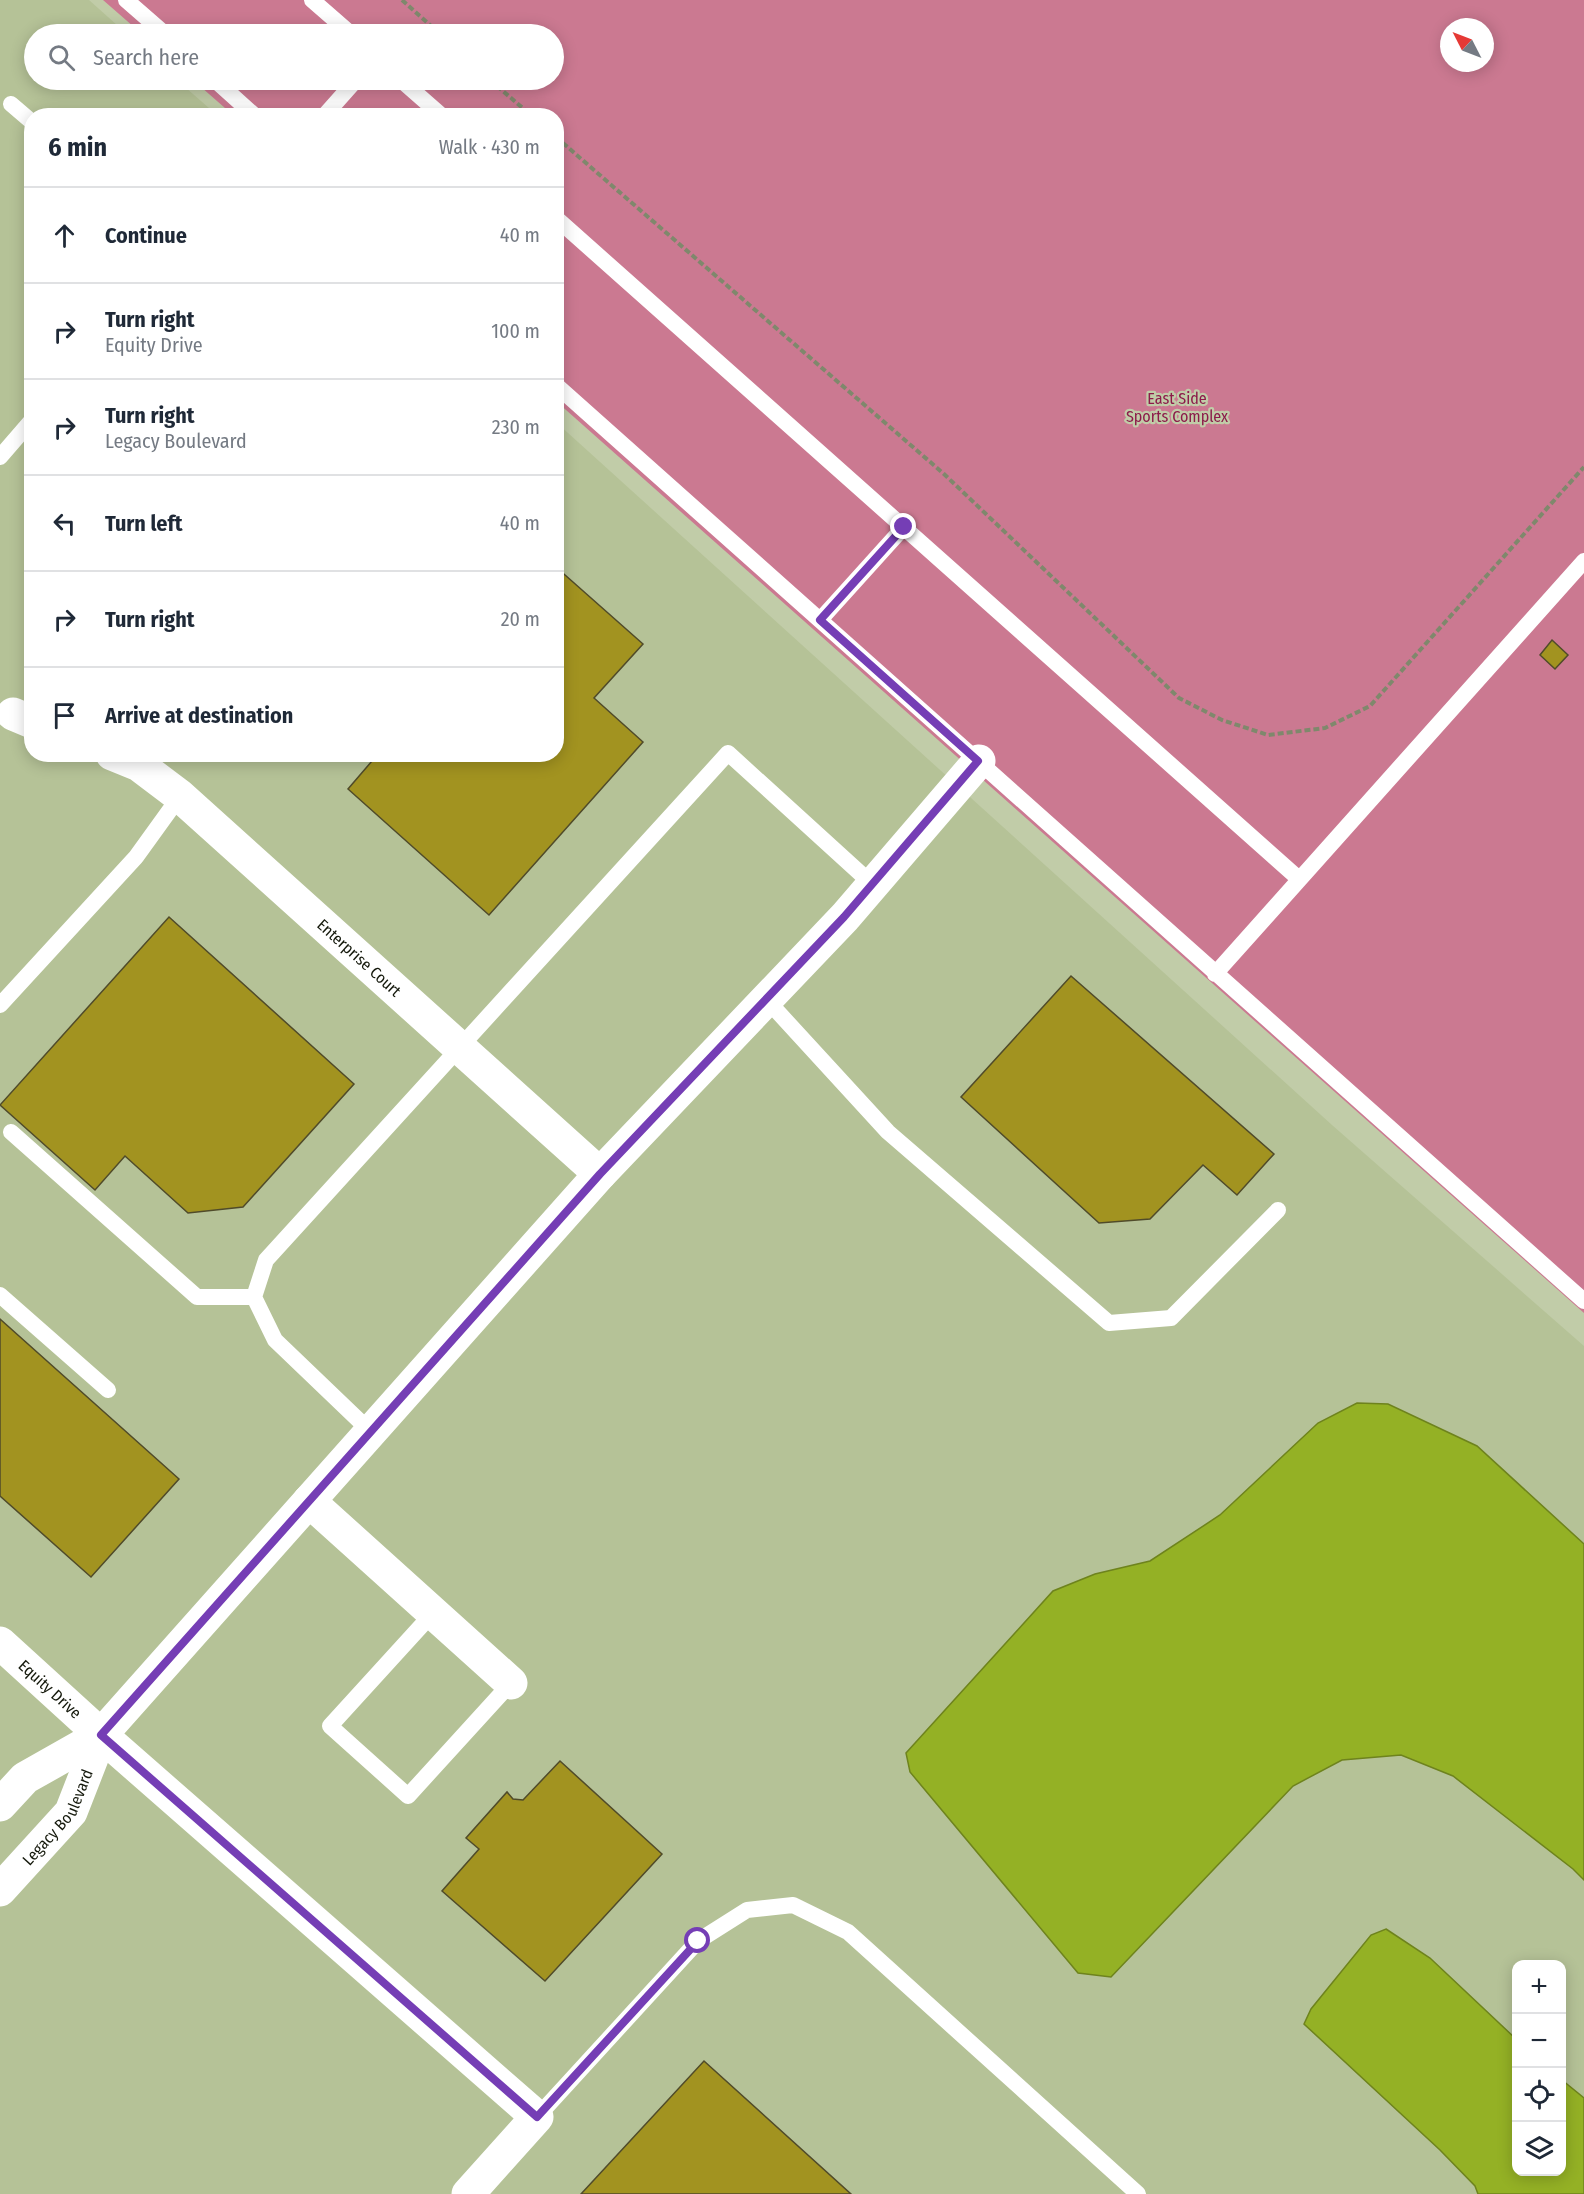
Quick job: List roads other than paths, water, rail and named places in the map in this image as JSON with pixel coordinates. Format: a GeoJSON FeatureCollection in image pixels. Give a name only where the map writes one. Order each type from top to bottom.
{"type":"FeatureCollection","features":[{"type":"Feature","properties":{"kind":"street","name":"Legacy Boulevard"},"geometry":{"type":"LineString","coordinates":[[0,1805],[25,1778],[101,1735],[600,1174],[844,917],[978,761]]}},
{"type":"Feature","properties":{"kind":"street","name":"Enterprise Court"},"geometry":{"type":"LineString","coordinates":[[132,762],[180,796],[600,1174]]}},
{"type":"Feature","properties":{"kind":"street"},"geometry":{"type":"LineString","coordinates":[[309,1501],[512,1683]]}},
{"type":"Feature","properties":{"kind":"street","name":"Equity Drive"},"geometry":{"type":"LineString","coordinates":[[0,1643],[101,1735],[537,2117]]}},
{"type":"Feature","properties":{"kind":"street","name":"Legacy Boulevard"},"geometry":{"type":"LineString","coordinates":[[0,1890],[71,1812],[101,1735]]}},
{"type":"Feature","properties":{"kind":"street"},"geometry":{"type":"LineString","coordinates":[[468,2194],[537,2117]]}},
{"type":"Feature","properties":{"kind":"lane"},"geometry":{"type":"LineString","coordinates":[[126,0],[154,24]]}},
{"type":"Feature","properties":{"kind":"lane"},"geometry":{"type":"LineString","coordinates":[[312,0],[340,24]]}},
{"type":"Feature","properties":{"kind":"lane"},"geometry":{"type":"LineString","coordinates":[[226,90],[246,108]]}},
{"type":"Feature","properties":{"kind":"lane"},"geometry":{"type":"LineString","coordinates":[[331,108],[347,90]]}},
{"type":"Feature","properties":{"kind":"lane"},"geometry":{"type":"LineString","coordinates":[[412,90],[433,108]]}},
{"type":"Feature","properties":{"kind":"lane"},"geometry":{"type":"LineString","coordinates":[[11,104],[24,115]]}},
{"type":"Feature","properties":{"kind":"lane"},"geometry":{"type":"LineString","coordinates":[[564,225],[1299,879]]}},
{"type":"Feature","properties":{"kind":"lane"},"geometry":{"type":"LineString","coordinates":[[564,392],[1215,974],[1584,1300]]}},
{"type":"Feature","properties":{"kind":"lane"},"geometry":{"type":"LineString","coordinates":[[0,457],[24,429]]}},
{"type":"Feature","properties":{"kind":"lane"},"geometry":{"type":"LineString","coordinates":[[820,620],[904,527]]}},
{"type":"Feature","properties":{"kind":"lane"},"geometry":{"type":"LineString","coordinates":[[1215,974],[1584,561]]}},
{"type":"Feature","properties":{"kind":"lane"},"geometry":{"type":"LineString","coordinates":[[371,1432],[275,1340],[254,1297],[266,1260],[460,1047],[729,753],[872,884]]}},
{"type":"Feature","properties":{"kind":"lane"},"geometry":{"type":"LineString","coordinates":[[0,1005],[136,857],[180,796]]}},
{"type":"Feature","properties":{"kind":"lane"},"geometry":{"type":"LineString","coordinates":[[766,999],[888,1132],[1108,1323],[1171,1318],[1278,1210]]}},
{"type":"Feature","properties":{"kind":"lane"},"geometry":{"type":"LineString","coordinates":[[10,1132],[197,1297],[254,1297]]}},
{"type":"Feature","properties":{"kind":"lane"},"geometry":{"type":"LineString","coordinates":[[0,1295],[108,1390]]}},
{"type":"Feature","properties":{"kind":"lane"},"geometry":{"type":"LineString","coordinates":[[433,1613],[330,1726],[408,1796],[512,1683]]}},
{"type":"Feature","properties":{"kind":"lane"},"geometry":{"type":"LineString","coordinates":[[537,2117],[698,1941],[747,1910],[794,1905],[848,1932],[1138,2194]]}},
{"type":"Feature","properties":{"kind":"park label","name":"East Side Sports Complex"},"geometry":{"type":"Point","coordinates":[1177,407]}}]}
